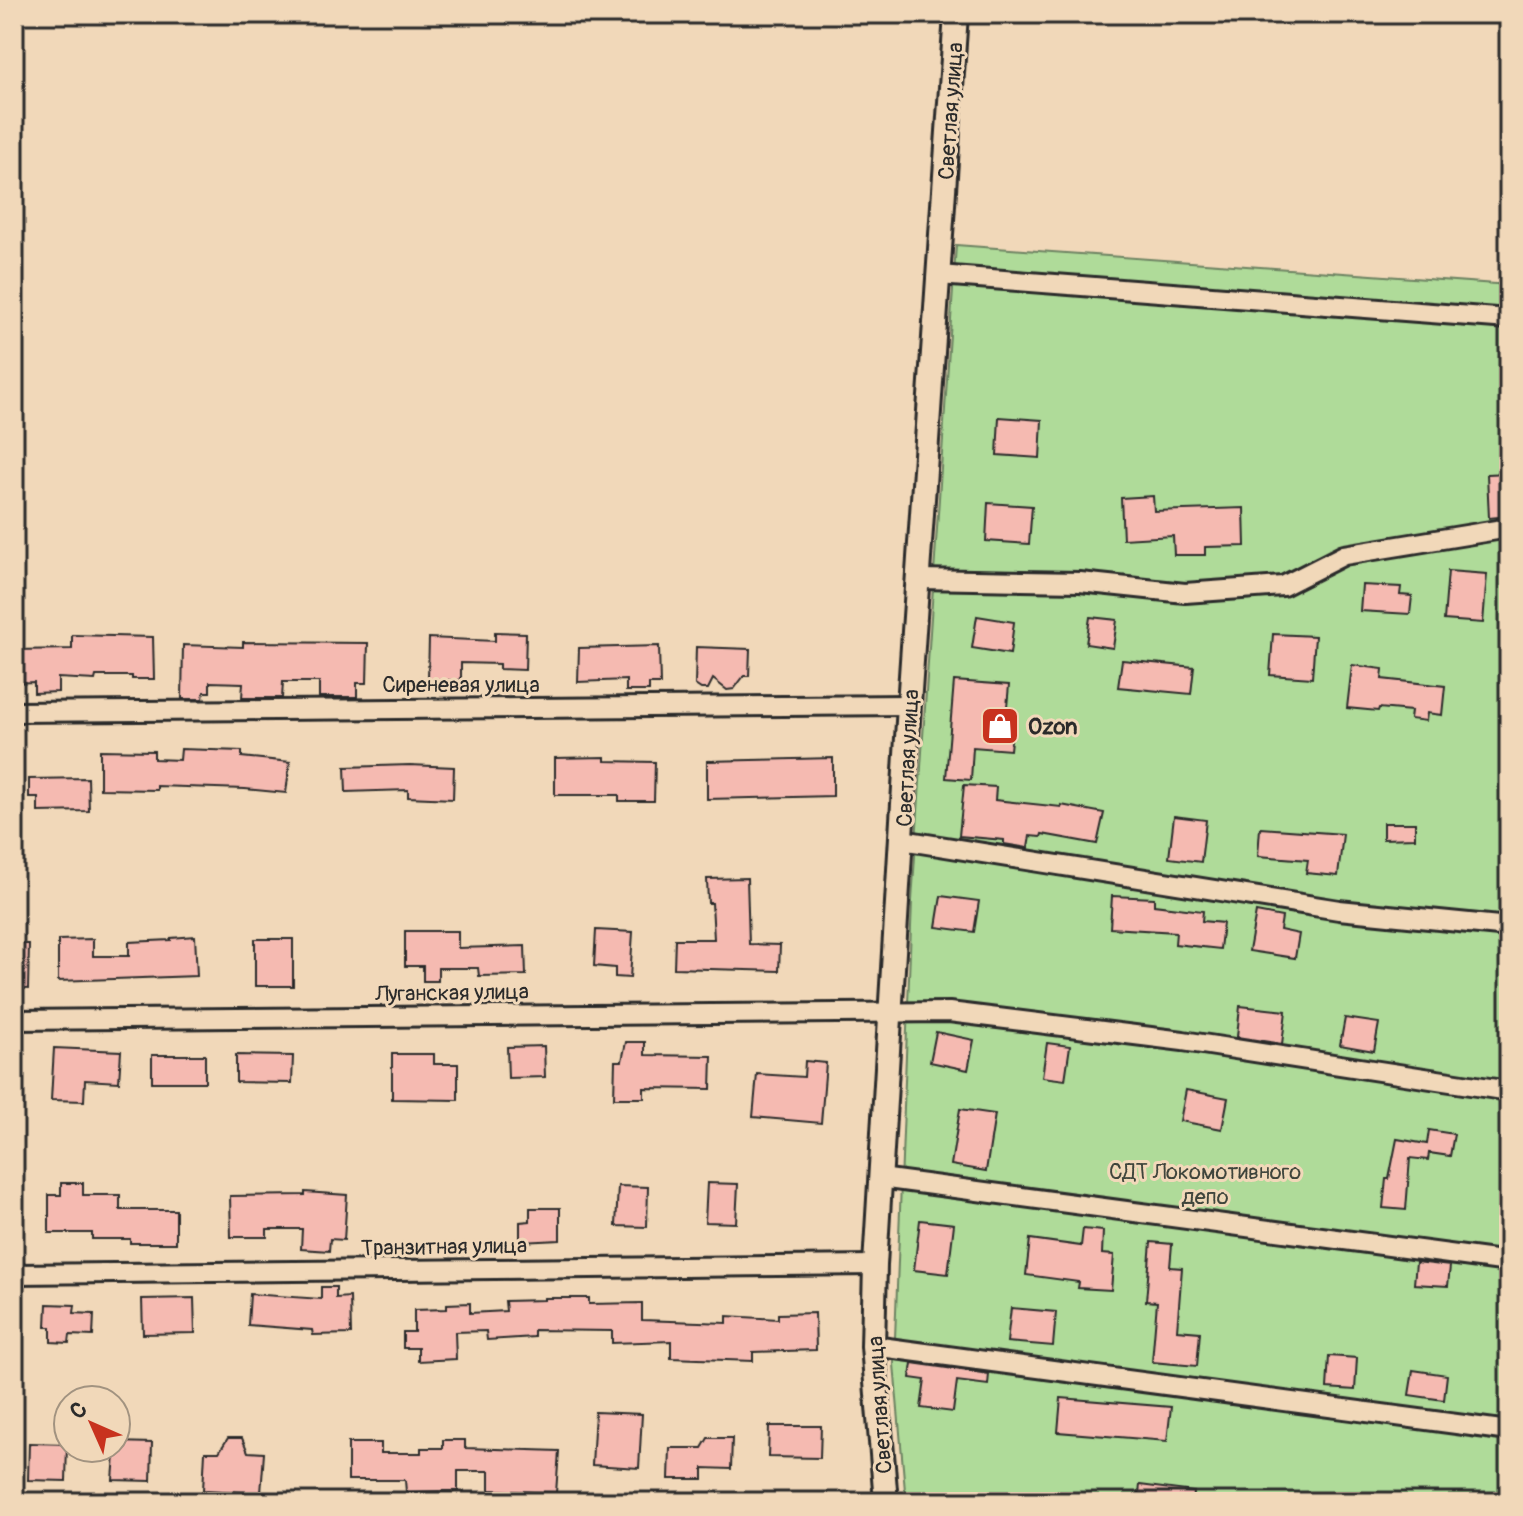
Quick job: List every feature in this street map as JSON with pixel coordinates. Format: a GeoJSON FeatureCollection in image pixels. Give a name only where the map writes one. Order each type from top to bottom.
{"type":"FeatureCollection","features":[{"type":"Feature","properties":{"kind":"street","name":"Светлая улица"},"geometry":{"type":"LineString","coordinates":[[886,1502],[873,1346],[875,1265],[956,14]]}},
{"type":"Feature","properties":{"kind":"street"},"geometry":{"type":"LineString","coordinates":[[939,275],[1509,319]]}},
{"type":"Feature","properties":{"kind":"street"},"geometry":{"type":"LineString","coordinates":[[919,579],[1080,582],[1185,593],[1283,586],[1344,555],[1509,528]]}},
{"type":"Feature","properties":{"kind":"street","name":"Сиреневая улица"},"geometry":{"type":"LineString","coordinates":[[14,712],[909,705]]}},
{"type":"Feature","properties":{"kind":"street"},"geometry":{"type":"LineString","coordinates":[[902,840],[1339,910],[1509,927]]}},
{"type":"Feature","properties":{"kind":"street","name":"Луганская улица"},"geometry":{"type":"LineString","coordinates":[[14,1020],[949,1012],[1183,1041],[1509,1091]]}},
{"type":"Feature","properties":{"kind":"street"},"geometry":{"type":"LineString","coordinates":[[880,1178],[1321,1234],[1509,1262]]}},
{"type":"Feature","properties":{"kind":"street","name":"Транзитная улица"},"geometry":{"type":"LineString","coordinates":[[14,1274],[875,1265]]}},
{"type":"Feature","properties":{"kind":"street"},"geometry":{"type":"LineString","coordinates":[[873,1346],[1509,1431]]}},
{"type":"Feature","properties":{"kind":"green space","name":"СДТ Локомотивного депо"},"geometry":{"type":"Polygon","coordinates":[[[956,245],[1509,285],[1509,1502],[906,1502],[894,1364],[912,901],[956,245]]]}},
{"type":"Feature","properties":{"kind":"building"},"geometry":{"type":"Polygon","coordinates":[[[999,417],[1042,420],[1040,458],[997,455],[999,417]]]}},
{"type":"Feature","properties":{"kind":"building"},"geometry":{"type":"Polygon","coordinates":[[[1509,473],[1509,516],[1489,518],[1487,474],[1509,473]]]}},
{"type":"Feature","properties":{"kind":"building"},"geometry":{"type":"Polygon","coordinates":[[[1153,496],[1154,511],[1244,508],[1245,546],[1205,547],[1205,555],[1174,555],[1173,536],[1123,539],[1121,498],[1153,496]]]}},
{"type":"Feature","properties":{"kind":"building"},"geometry":{"type":"Polygon","coordinates":[[[988,503],[1032,506],[1029,544],[986,541],[988,503]]]}},
{"type":"Feature","properties":{"kind":"building"},"geometry":{"type":"Polygon","coordinates":[[[1448,571],[1487,574],[1483,623],[1444,620],[1448,571]]]}},
{"type":"Feature","properties":{"kind":"building"},"geometry":{"type":"Polygon","coordinates":[[[1362,585],[1401,587],[1400,595],[1412,596],[1410,614],[1360,611],[1362,585]]]}},
{"type":"Feature","properties":{"kind":"building"},"geometry":{"type":"Polygon","coordinates":[[[977,616],[1014,622],[1010,654],[972,648],[977,616]]]}},
{"type":"Feature","properties":{"kind":"building"},"geometry":{"type":"Polygon","coordinates":[[[1090,617],[1117,620],[1113,648],[1086,644],[1090,617]]]}},
{"type":"Feature","properties":{"kind":"building"},"geometry":{"type":"Polygon","coordinates":[[[495,632],[526,633],[525,670],[499,669],[499,664],[461,663],[461,680],[428,680],[429,638],[495,641],[495,632]]]}},
{"type":"Feature","properties":{"kind":"building"},"geometry":{"type":"Polygon","coordinates":[[[1273,634],[1315,636],[1312,678],[1270,675],[1273,634]]]}},
{"type":"Feature","properties":{"kind":"building"},"geometry":{"type":"Polygon","coordinates":[[[72,635],[153,637],[154,679],[132,679],[132,676],[96,676],[95,680],[58,678],[58,692],[34,693],[34,682],[14,683],[14,650],[72,649],[72,635]]]}},
{"type":"Feature","properties":{"kind":"building"},"geometry":{"type":"Polygon","coordinates":[[[243,642],[368,643],[367,683],[357,683],[357,697],[319,697],[319,682],[283,682],[282,698],[242,698],[243,683],[210,682],[210,692],[204,692],[203,699],[182,699],[183,645],[243,647],[243,642]]]}},
{"type":"Feature","properties":{"kind":"building"},"geometry":{"type":"Polygon","coordinates":[[[659,646],[660,684],[649,684],[649,691],[626,691],[626,680],[578,682],[579,648],[659,646]]]}},
{"type":"Feature","properties":{"kind":"building"},"geometry":{"type":"Polygon","coordinates":[[[696,647],[750,649],[749,676],[744,676],[734,689],[727,690],[713,679],[708,689],[701,689],[695,685],[696,647]]]}},
{"type":"Feature","properties":{"kind":"building"},"geometry":{"type":"Polygon","coordinates":[[[1122,660],[1194,667],[1191,694],[1118,687],[1122,660]]]}},
{"type":"Feature","properties":{"kind":"building"},"geometry":{"type":"Polygon","coordinates":[[[1352,665],[1383,669],[1382,679],[1445,686],[1442,715],[1427,713],[1426,721],[1410,719],[1411,711],[1347,708],[1352,665]]]}},
{"type":"Feature","properties":{"kind":"building"},"geometry":{"type":"Polygon","coordinates":[[[954,681],[1009,685],[1005,729],[1012,730],[1010,750],[973,747],[971,780],[946,778],[954,681]]]}},
{"type":"Feature","properties":{"kind":"building"},"geometry":{"type":"Polygon","coordinates":[[[181,749],[242,751],[242,757],[290,762],[286,793],[157,786],[157,790],[100,789],[100,750],[154,751],[154,759],[180,760],[181,749]]]}},
{"type":"Feature","properties":{"kind":"building"},"geometry":{"type":"Polygon","coordinates":[[[605,757],[605,761],[655,762],[654,801],[619,801],[619,795],[555,795],[555,758],[605,757]]]}},
{"type":"Feature","properties":{"kind":"building"},"geometry":{"type":"Polygon","coordinates":[[[833,758],[833,796],[707,799],[707,761],[833,758]]]}},
{"type":"Feature","properties":{"kind":"building"},"geometry":{"type":"Polygon","coordinates":[[[345,767],[454,767],[453,799],[408,797],[408,790],[346,792],[345,767]]]}},
{"type":"Feature","properties":{"kind":"building"},"geometry":{"type":"Polygon","coordinates":[[[88,778],[89,811],[38,812],[38,797],[29,797],[29,779],[88,778]]]}},
{"type":"Feature","properties":{"kind":"building"},"geometry":{"type":"Polygon","coordinates":[[[964,785],[996,787],[995,800],[1061,805],[1104,813],[1097,844],[1042,834],[1041,837],[1030,836],[1028,848],[1004,844],[1004,840],[959,836],[964,785]]]}},
{"type":"Feature","properties":{"kind":"building"},"geometry":{"type":"Polygon","coordinates":[[[1174,816],[1206,820],[1201,862],[1169,858],[1174,816]]]}},
{"type":"Feature","properties":{"kind":"building"},"geometry":{"type":"Polygon","coordinates":[[[1383,823],[1415,823],[1415,838],[1383,839],[1383,823]]]}},
{"type":"Feature","properties":{"kind":"building"},"geometry":{"type":"Polygon","coordinates":[[[1260,828],[1343,834],[1338,876],[1306,873],[1308,860],[1258,856],[1260,828]]]}},
{"type":"Feature","properties":{"kind":"building"},"geometry":{"type":"Polygon","coordinates":[[[747,878],[749,944],[780,945],[779,971],[674,968],[675,939],[714,939],[707,879],[747,878]]]}},
{"type":"Feature","properties":{"kind":"building"},"geometry":{"type":"Polygon","coordinates":[[[941,896],[979,901],[974,932],[936,927],[941,896]]]}},
{"type":"Feature","properties":{"kind":"building"},"geometry":{"type":"Polygon","coordinates":[[[1112,896],[1154,898],[1154,905],[1203,911],[1202,921],[1223,923],[1220,949],[1175,944],[1176,932],[1110,928],[1112,896]]]}},
{"type":"Feature","properties":{"kind":"building"},"geometry":{"type":"Polygon","coordinates":[[[1256,912],[1282,917],[1280,930],[1299,934],[1295,958],[1249,951],[1256,912]]]}},
{"type":"Feature","properties":{"kind":"building"},"geometry":{"type":"Polygon","coordinates":[[[596,930],[633,932],[630,978],[615,977],[615,968],[594,966],[596,930]]]}},
{"type":"Feature","properties":{"kind":"building"},"geometry":{"type":"Polygon","coordinates":[[[405,931],[458,931],[458,948],[525,946],[526,975],[479,976],[478,968],[438,968],[438,981],[423,981],[423,966],[405,966],[405,931]]]}},
{"type":"Feature","properties":{"kind":"building"},"geometry":{"type":"Polygon","coordinates":[[[195,936],[197,976],[58,981],[58,940],[93,939],[93,956],[129,956],[129,942],[195,936]]]}},
{"type":"Feature","properties":{"kind":"building"},"geometry":{"type":"Polygon","coordinates":[[[255,939],[293,939],[293,986],[255,986],[255,939]]]}},
{"type":"Feature","properties":{"kind":"building"},"geometry":{"type":"Polygon","coordinates":[[[14,944],[29,944],[28,989],[14,988],[14,944]]]}},
{"type":"Feature","properties":{"kind":"building"},"geometry":{"type":"Polygon","coordinates":[[[1240,1006],[1286,1011],[1282,1044],[1237,1037],[1240,1006]]]}},
{"type":"Feature","properties":{"kind":"building"},"geometry":{"type":"Polygon","coordinates":[[[1345,1018],[1379,1023],[1374,1051],[1340,1045],[1345,1018]]]}},
{"type":"Feature","properties":{"kind":"building"},"geometry":{"type":"Polygon","coordinates":[[[936,1032],[974,1040],[968,1070],[930,1062],[936,1032]]]}},
{"type":"Feature","properties":{"kind":"building"},"geometry":{"type":"Polygon","coordinates":[[[626,1042],[645,1042],[645,1055],[712,1056],[711,1089],[644,1088],[644,1098],[614,1098],[615,1061],[622,1061],[626,1042]]]}},
{"type":"Feature","properties":{"kind":"building"},"geometry":{"type":"Polygon","coordinates":[[[1047,1043],[1070,1046],[1065,1080],[1042,1077],[1047,1043]]]}},
{"type":"Feature","properties":{"kind":"building"},"geometry":{"type":"Polygon","coordinates":[[[544,1046],[545,1077],[508,1078],[507,1047],[544,1046]]]}},
{"type":"Feature","properties":{"kind":"building"},"geometry":{"type":"Polygon","coordinates":[[[54,1048],[121,1051],[119,1082],[85,1080],[84,1101],[51,1100],[54,1048]]]}},
{"type":"Feature","properties":{"kind":"building"},"geometry":{"type":"Polygon","coordinates":[[[392,1054],[434,1054],[434,1064],[458,1064],[458,1100],[392,1099],[392,1054]]]}},
{"type":"Feature","properties":{"kind":"building"},"geometry":{"type":"Polygon","coordinates":[[[152,1055],[205,1055],[205,1082],[152,1082],[152,1055]]]}},
{"type":"Feature","properties":{"kind":"building"},"geometry":{"type":"Polygon","coordinates":[[[236,1055],[293,1056],[292,1083],[236,1082],[236,1055]]]}},
{"type":"Feature","properties":{"kind":"building"},"geometry":{"type":"Polygon","coordinates":[[[805,1061],[826,1063],[821,1123],[753,1117],[757,1074],[804,1077],[805,1061]]]}},
{"type":"Feature","properties":{"kind":"building"},"geometry":{"type":"Polygon","coordinates":[[[1186,1090],[1228,1098],[1222,1129],[1180,1121],[1186,1090]]]}},
{"type":"Feature","properties":{"kind":"building"},"geometry":{"type":"Polygon","coordinates":[[[960,1109],[995,1114],[986,1171],[951,1165],[960,1109]]]}},
{"type":"Feature","properties":{"kind":"building"},"geometry":{"type":"Polygon","coordinates":[[[1429,1130],[1454,1134],[1450,1156],[1429,1153],[1428,1160],[1410,1158],[1406,1210],[1383,1208],[1386,1179],[1389,1179],[1397,1139],[1427,1144],[1429,1130]]]}},
{"type":"Feature","properties":{"kind":"building"},"geometry":{"type":"Polygon","coordinates":[[[61,1183],[83,1183],[83,1195],[120,1195],[120,1210],[176,1210],[176,1243],[130,1243],[130,1239],[92,1239],[92,1233],[49,1233],[49,1195],[61,1195],[61,1183]]]}},
{"type":"Feature","properties":{"kind":"building"},"geometry":{"type":"Polygon","coordinates":[[[707,1183],[738,1184],[736,1223],[705,1222],[707,1183]]]}},
{"type":"Feature","properties":{"kind":"building"},"geometry":{"type":"Polygon","coordinates":[[[618,1186],[648,1187],[647,1227],[616,1226],[618,1186]]]}},
{"type":"Feature","properties":{"kind":"building"},"geometry":{"type":"Polygon","coordinates":[[[305,1192],[347,1195],[344,1240],[330,1239],[329,1251],[301,1249],[302,1229],[267,1229],[267,1237],[231,1237],[230,1196],[305,1195],[305,1192]]]}},
{"type":"Feature","properties":{"kind":"building"},"geometry":{"type":"Polygon","coordinates":[[[530,1208],[560,1208],[560,1240],[520,1242],[520,1222],[530,1221],[530,1208]]]}},
{"type":"Feature","properties":{"kind":"building"},"geometry":{"type":"Polygon","coordinates":[[[920,1220],[954,1224],[948,1274],[914,1270],[920,1220]]]}},
{"type":"Feature","properties":{"kind":"building"},"geometry":{"type":"Polygon","coordinates":[[[1083,1229],[1103,1231],[1102,1254],[1114,1255],[1111,1290],[1078,1288],[1079,1282],[1026,1275],[1030,1239],[1081,1246],[1083,1229]]]}},
{"type":"Feature","properties":{"kind":"building"},"geometry":{"type":"Polygon","coordinates":[[[1151,1242],[1172,1244],[1170,1267],[1182,1268],[1177,1330],[1200,1332],[1197,1366],[1152,1362],[1157,1302],[1146,1301],[1151,1242]]]}},
{"type":"Feature","properties":{"kind":"building"},"geometry":{"type":"Polygon","coordinates":[[[1416,1262],[1450,1266],[1448,1286],[1414,1284],[1416,1262]]]}},
{"type":"Feature","properties":{"kind":"building"},"geometry":{"type":"Polygon","coordinates":[[[321,1287],[336,1287],[336,1298],[350,1297],[351,1334],[313,1335],[312,1330],[248,1325],[250,1294],[321,1299],[321,1287]]]}},
{"type":"Feature","properties":{"kind":"building"},"geometry":{"type":"Polygon","coordinates":[[[194,1298],[195,1333],[143,1334],[142,1299],[194,1298]]]}},
{"type":"Feature","properties":{"kind":"building"},"geometry":{"type":"Polygon","coordinates":[[[589,1298],[589,1304],[642,1303],[642,1320],[727,1323],[727,1316],[778,1319],[778,1314],[815,1313],[816,1350],[753,1352],[753,1361],[671,1358],[671,1341],[612,1343],[612,1331],[534,1330],[534,1337],[487,1340],[486,1331],[455,1332],[456,1359],[418,1361],[418,1348],[403,1348],[403,1332],[414,1332],[414,1310],[447,1309],[447,1304],[470,1303],[470,1313],[506,1311],[505,1301],[589,1298]]]}},
{"type":"Feature","properties":{"kind":"building"},"geometry":{"type":"Polygon","coordinates":[[[47,1304],[75,1305],[74,1313],[94,1314],[93,1336],[70,1335],[69,1343],[51,1342],[51,1327],[46,1327],[47,1304]]]}},
{"type":"Feature","properties":{"kind":"building"},"geometry":{"type":"Polygon","coordinates":[[[1011,1308],[1056,1312],[1053,1346],[1007,1342],[1011,1308]]]}},
{"type":"Feature","properties":{"kind":"building"},"geometry":{"type":"Polygon","coordinates":[[[1329,1356],[1357,1358],[1355,1390],[1327,1388],[1329,1356]]]}},
{"type":"Feature","properties":{"kind":"building"},"geometry":{"type":"Polygon","coordinates":[[[912,1363],[989,1374],[988,1385],[957,1381],[953,1412],[921,1408],[925,1380],[910,1378],[912,1363]]]}},
{"type":"Feature","properties":{"kind":"building"},"geometry":{"type":"Polygon","coordinates":[[[1413,1370],[1447,1375],[1444,1400],[1409,1395],[1413,1370]]]}},
{"type":"Feature","properties":{"kind":"building"},"geometry":{"type":"Polygon","coordinates":[[[1061,1398],[1171,1407],[1167,1441],[1058,1432],[1061,1398]]]}},
{"type":"Feature","properties":{"kind":"building"},"geometry":{"type":"Polygon","coordinates":[[[595,1412],[642,1414],[639,1468],[592,1465],[595,1412]]]}},
{"type":"Feature","properties":{"kind":"building"},"geometry":{"type":"Polygon","coordinates":[[[769,1426],[821,1426],[820,1458],[768,1457],[769,1426]]]}},
{"type":"Feature","properties":{"kind":"building"},"geometry":{"type":"Polygon","coordinates":[[[228,1438],[242,1438],[248,1452],[264,1453],[261,1493],[203,1490],[205,1452],[219,1452],[228,1438]]]}},
{"type":"Feature","properties":{"kind":"building"},"geometry":{"type":"Polygon","coordinates":[[[708,1438],[732,1438],[731,1469],[703,1468],[703,1479],[669,1479],[670,1448],[702,1448],[708,1438]]]}},
{"type":"Feature","properties":{"kind":"building"},"geometry":{"type":"Polygon","coordinates":[[[443,1440],[465,1440],[465,1448],[559,1451],[556,1493],[489,1490],[489,1471],[458,1471],[458,1491],[406,1492],[405,1480],[348,1480],[348,1443],[381,1443],[381,1453],[421,1453],[421,1448],[443,1448],[443,1440]]]}},
{"type":"Feature","properties":{"kind":"building"},"geometry":{"type":"Polygon","coordinates":[[[132,1442],[152,1443],[151,1481],[113,1480],[114,1464],[132,1464],[132,1442]]]}},
{"type":"Feature","properties":{"kind":"building"},"geometry":{"type":"Polygon","coordinates":[[[29,1443],[52,1444],[52,1464],[66,1464],[66,1481],[28,1480],[29,1443]]]}},
{"type":"Feature","properties":{"kind":"building"},"geometry":{"type":"Polygon","coordinates":[[[1140,1485],[1194,1492],[1193,1502],[1138,1502],[1140,1485]]]}},
{"type":"Feature","properties":{"kind":"place","name":"Ozon"},"geometry":{"type":"Point","coordinates":[1000,726]}}]}
